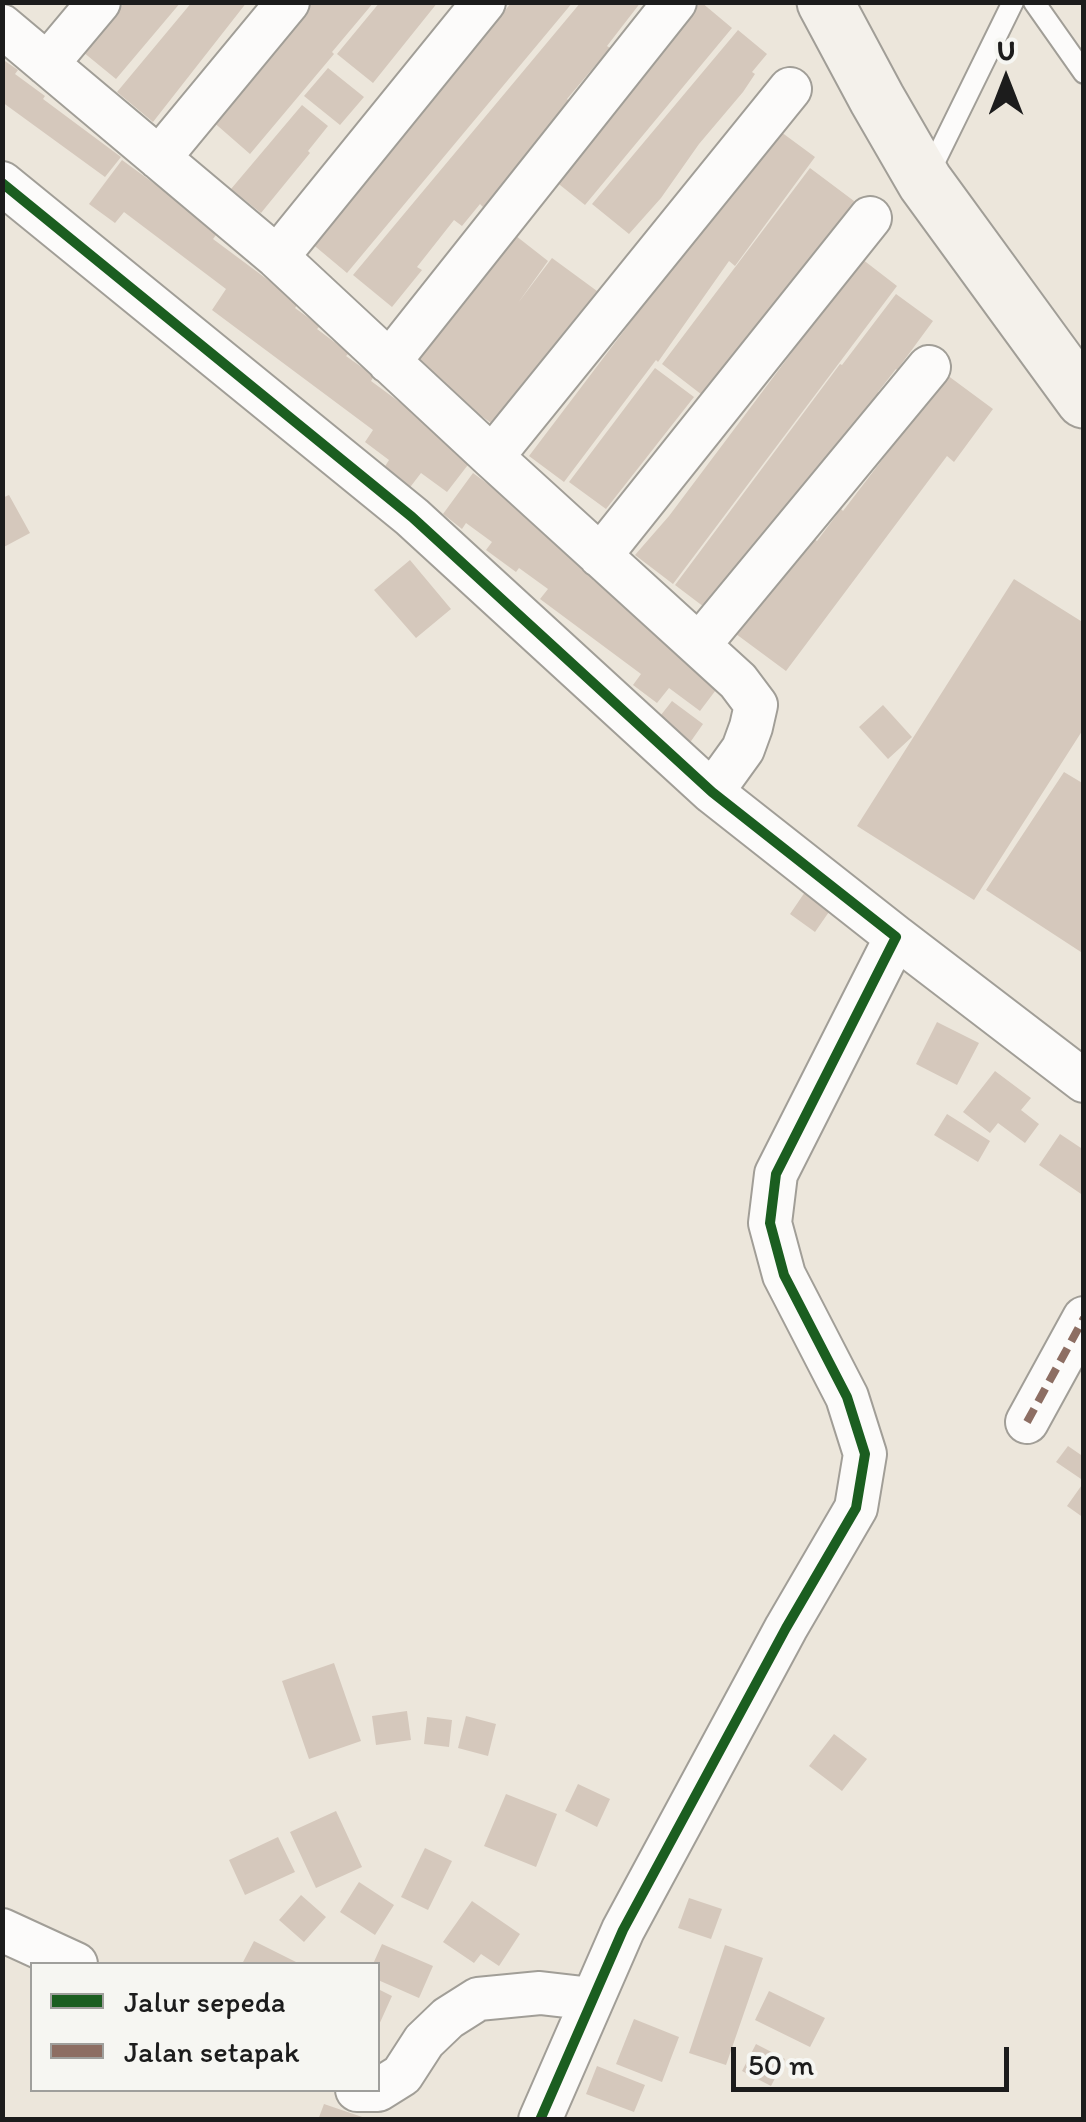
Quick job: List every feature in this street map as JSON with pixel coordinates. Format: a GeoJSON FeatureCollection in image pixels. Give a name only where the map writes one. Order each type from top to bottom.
{"type":"FeatureCollection","features":[{"type":"Feature","properties":{"kind":"street"},"geometry":{"type":"LineString","coordinates":[[47,64],[99,2]]}},
{"type":"Feature","properties":{"kind":"street"},"geometry":{"type":"LineString","coordinates":[[159,158],[288,2]]}},
{"type":"Feature","properties":{"kind":"street"},"geometry":{"type":"LineString","coordinates":[[277,257],[484,2]]}},
{"type":"Feature","properties":{"kind":"street"},"geometry":{"type":"LineString","coordinates":[[389,362],[675,2]]}},
{"type":"Feature","properties":{"kind":"street"},"geometry":{"type":"LineString","coordinates":[[825,2],[925,182],[1084,400]]}},
{"type":"Feature","properties":{"kind":"street"},"geometry":{"type":"LineString","coordinates":[[2,26],[277,257],[738,681],[756,705],[743,749],[712,792]]}},
{"type":"Feature","properties":{"kind":"street"},"geometry":{"type":"LineString","coordinates":[[492,457],[790,89]]}},
{"type":"Feature","properties":{"kind":"street"},"geometry":{"type":"LineString","coordinates":[[2,183],[412,517],[712,792],[1084,1081]]}},
{"type":"Feature","properties":{"kind":"street"},"geometry":{"type":"LineString","coordinates":[[600,556],[870,218]]}},
{"type":"Feature","properties":{"kind":"street"},"geometry":{"type":"LineString","coordinates":[[699,645],[929,366]]}},
{"type":"Feature","properties":{"kind":"street"},"geometry":{"type":"LineString","coordinates":[[540,2120],[622,1930],[786,1628],[856,1508],[865,1454],[847,1397],[784,1275],[770,1222],[776,1174],[896,937]]}},
{"type":"Feature","properties":{"kind":"street"},"geometry":{"type":"LineString","coordinates":[[1026,1422],[1084,1318]]}},
{"type":"Feature","properties":{"kind":"street"},"geometry":{"type":"LineString","coordinates":[[2,1930],[72,1962]]}},
{"type":"Feature","properties":{"kind":"street"},"geometry":{"type":"LineString","coordinates":[[380,2089],[402,2076],[424,2041],[448,2018],[478,1999],[540,1993],[592,1999]]}},
{"type":"Feature","properties":{"kind":"lane"},"geometry":{"type":"LineString","coordinates":[[925,182],[1013,2]]}},
{"type":"Feature","properties":{"kind":"lane"},"geometry":{"type":"LineString","coordinates":[[1034,2],[1084,73]]}},
{"type":"Feature","properties":{"kind":"building"},"geometry":{"type":"Polygon","coordinates":[[[125,2],[181,2],[116,79],[83,52],[125,2]]]}},
{"type":"Feature","properties":{"kind":"building"},"geometry":{"type":"Polygon","coordinates":[[[192,2],[247,2],[153,122],[117,92],[192,2]]]}},
{"type":"Feature","properties":{"kind":"building"},"geometry":{"type":"Polygon","coordinates":[[[309,2],[374,2],[250,154],[211,120],[309,2]]]}},
{"type":"Feature","properties":{"kind":"building"},"geometry":{"type":"Polygon","coordinates":[[[380,2],[438,2],[373,83],[337,54],[380,2]]]}},
{"type":"Feature","properties":{"kind":"building"},"geometry":{"type":"Polygon","coordinates":[[[512,2],[573,2],[347,273],[310,242],[512,2]]]}},
{"type":"Feature","properties":{"kind":"building"},"geometry":{"type":"Polygon","coordinates":[[[581,2],[641,2],[607,46],[610,48],[507,179],[462,226],[454,220],[392,307],[353,275],[581,2]]]}},
{"type":"Feature","properties":{"kind":"building"},"geometry":{"type":"Polygon","coordinates":[[[701,2],[732,28],[585,205],[550,177],[701,2]]]}},
{"type":"Feature","properties":{"kind":"building"},"geometry":{"type":"Polygon","coordinates":[[[738,30],[767,54],[752,72],[755,74],[743,92],[629,234],[592,204],[738,30]]]}},
{"type":"Feature","properties":{"kind":"building"},"geometry":{"type":"Polygon","coordinates":[[[2,59],[45,96],[43,99],[121,157],[105,177],[2,102],[2,59]]]}},
{"type":"Feature","properties":{"kind":"building"},"geometry":{"type":"Polygon","coordinates":[[[328,68],[364,97],[340,125],[304,96],[328,68]]]}},
{"type":"Feature","properties":{"kind":"building"},"geometry":{"type":"Polygon","coordinates":[[[302,105],[328,126],[261,213],[231,189],[302,105]]]}},
{"type":"Feature","properties":{"kind":"building"},"geometry":{"type":"Polygon","coordinates":[[[777,129],[815,157],[735,266],[729,261],[658,362],[564,482],[529,456],[777,129]]]}},
{"type":"Feature","properties":{"kind":"building"},"geometry":{"type":"Polygon","coordinates":[[[122,160],[219,231],[213,239],[299,303],[295,308],[349,353],[346,356],[374,376],[371,381],[474,457],[447,492],[421,473],[408,490],[382,471],[389,460],[365,442],[373,430],[212,310],[226,289],[124,212],[115,223],[89,204],[122,160]]]}},
{"type":"Feature","properties":{"kind":"building"},"geometry":{"type":"Polygon","coordinates":[[[810,168],[858,204],[706,398],[662,364],[810,168]]]}},
{"type":"Feature","properties":{"kind":"building"},"geometry":{"type":"Polygon","coordinates":[[[511,232],[548,261],[518,303],[552,258],[597,291],[491,423],[410,359],[511,232]]]}},
{"type":"Feature","properties":{"kind":"building"},"geometry":{"type":"Polygon","coordinates":[[[862,259],[897,286],[673,584],[635,555],[669,516],[862,259]]]}},
{"type":"Feature","properties":{"kind":"building"},"geometry":{"type":"Polygon","coordinates":[[[896,294],[933,321],[712,613],[675,585],[896,294]]]}},
{"type":"Feature","properties":{"kind":"building"},"geometry":{"type":"Polygon","coordinates":[[[655,368],[694,397],[606,509],[569,482],[655,368]]]}},
{"type":"Feature","properties":{"kind":"building"},"geometry":{"type":"Polygon","coordinates":[[[947,375],[993,409],[954,462],[947,456],[786,671],[736,634],[809,535],[817,541],[843,511],[947,375]]]}},
{"type":"Feature","properties":{"kind":"building"},"geometry":{"type":"Polygon","coordinates":[[[473,473],[602,568],[593,580],[725,678],[700,711],[669,688],[657,703],[633,685],[641,674],[540,599],[548,589],[486,550],[492,542],[466,523],[462,529],[443,514],[473,473]]]}},
{"type":"Feature","properties":{"kind":"building"},"geometry":{"type":"Polygon","coordinates":[[[9,495],[30,533],[2,548],[2,498],[9,495]]]}},
{"type":"Feature","properties":{"kind":"building"},"geometry":{"type":"Polygon","coordinates":[[[410,560],[451,609],[416,638],[374,590],[410,560]]]}},
{"type":"Feature","properties":{"kind":"building"},"geometry":{"type":"Polygon","coordinates":[[[1014,579],[1084,623],[1084,728],[974,900],[857,826],[1014,579]]]}},
{"type":"Feature","properties":{"kind":"building"},"geometry":{"type":"Polygon","coordinates":[[[672,701],[703,724],[689,744],[657,720],[672,701]]]}},
{"type":"Feature","properties":{"kind":"building"},"geometry":{"type":"Polygon","coordinates":[[[883,705],[912,737],[888,759],[859,727],[883,705]]]}},
{"type":"Feature","properties":{"kind":"building"},"geometry":{"type":"Polygon","coordinates":[[[1064,772],[1084,784],[1084,954],[986,890],[1064,772]]]}},
{"type":"Feature","properties":{"kind":"building"},"geometry":{"type":"Polygon","coordinates":[[[805,892],[831,909],[815,932],[790,914],[805,892]]]}},
{"type":"Feature","properties":{"kind":"building"},"geometry":{"type":"Polygon","coordinates":[[[937,1022],[979,1043],[957,1085],[916,1064],[937,1022]]]}},
{"type":"Feature","properties":{"kind":"building"},"geometry":{"type":"Polygon","coordinates":[[[995,1071],[1031,1098],[1021,1110],[1039,1124],[1025,1143],[998,1123],[990,1133],[963,1112],[995,1071]]]}},
{"type":"Feature","properties":{"kind":"building"},"geometry":{"type":"Polygon","coordinates":[[[947,1114],[990,1141],[978,1162],[934,1135],[947,1114]]]}},
{"type":"Feature","properties":{"kind":"building"},"geometry":{"type":"Polygon","coordinates":[[[1060,1134],[1084,1150],[1084,1196],[1039,1165],[1060,1134]]]}},
{"type":"Feature","properties":{"kind":"building"},"geometry":{"type":"Polygon","coordinates":[[[1068,1446],[1084,1457],[1084,1481],[1056,1462],[1068,1446]]]}},
{"type":"Feature","properties":{"kind":"building"},"geometry":{"type":"Polygon","coordinates":[[[1084,1482],[1084,1518],[1067,1506],[1084,1482]]]}},
{"type":"Feature","properties":{"kind":"building"},"geometry":{"type":"Polygon","coordinates":[[[334,1663],[361,1741],[309,1759],[282,1681],[334,1663]]]}},
{"type":"Feature","properties":{"kind":"building"},"geometry":{"type":"Polygon","coordinates":[[[407,1711],[411,1740],[376,1745],[372,1716],[407,1711]]]}},
{"type":"Feature","properties":{"kind":"building"},"geometry":{"type":"Polygon","coordinates":[[[466,1716],[496,1724],[488,1756],[458,1748],[466,1716]]]}},
{"type":"Feature","properties":{"kind":"building"},"geometry":{"type":"Polygon","coordinates":[[[427,1717],[452,1720],[449,1747],[424,1744],[427,1717]]]}},
{"type":"Feature","properties":{"kind":"building"},"geometry":{"type":"Polygon","coordinates":[[[834,1734],[867,1759],[842,1791],[809,1766],[834,1734]]]}},
{"type":"Feature","properties":{"kind":"building"},"geometry":{"type":"Polygon","coordinates":[[[578,1784],[610,1799],[597,1827],[565,1811],[578,1784]]]}},
{"type":"Feature","properties":{"kind":"building"},"geometry":{"type":"Polygon","coordinates":[[[506,1794],[557,1814],[536,1867],[484,1846],[506,1794]]]}},
{"type":"Feature","properties":{"kind":"building"},"geometry":{"type":"Polygon","coordinates":[[[336,1811],[362,1867],[316,1888],[290,1832],[336,1811]]]}},
{"type":"Feature","properties":{"kind":"building"},"geometry":{"type":"Polygon","coordinates":[[[278,1837],[295,1872],[245,1895],[229,1860],[278,1837]]]}},
{"type":"Feature","properties":{"kind":"building"},"geometry":{"type":"Polygon","coordinates":[[[425,1848],[452,1861],[428,1910],[401,1897],[425,1848]]]}},
{"type":"Feature","properties":{"kind":"building"},"geometry":{"type":"Polygon","coordinates":[[[359,1882],[394,1905],[375,1935],[340,1912],[359,1882]]]}},
{"type":"Feature","properties":{"kind":"building"},"geometry":{"type":"Polygon","coordinates":[[[301,1895],[326,1917],[304,1942],[279,1920],[301,1895]]]}},
{"type":"Feature","properties":{"kind":"building"},"geometry":{"type":"Polygon","coordinates":[[[689,1898],[722,1909],[711,1939],[678,1928],[689,1898]]]}},
{"type":"Feature","properties":{"kind":"building"},"geometry":{"type":"Polygon","coordinates":[[[472,1901],[520,1934],[499,1966],[481,1954],[474,1963],[443,1942],[472,1901]]]}},
{"type":"Feature","properties":{"kind":"building"},"geometry":{"type":"Polygon","coordinates":[[[254,1941],[296,1962],[243,1962],[254,1941]]]}},
{"type":"Feature","properties":{"kind":"building"},"geometry":{"type":"Polygon","coordinates":[[[382,1944],[433,1966],[419,1998],[380,1981],[380,1962],[374,1962],[382,1944]]]}},
{"type":"Feature","properties":{"kind":"building"},"geometry":{"type":"Polygon","coordinates":[[[725,1945],[763,1958],[726,2065],[689,2053],[725,1945]]]}},
{"type":"Feature","properties":{"kind":"building"},"geometry":{"type":"Polygon","coordinates":[[[380,1990],[392,1996],[380,2023],[380,1990]]]}},
{"type":"Feature","properties":{"kind":"building"},"geometry":{"type":"Polygon","coordinates":[[[769,1991],[825,2018],[810,2047],[755,2020],[769,1991]]]}},
{"type":"Feature","properties":{"kind":"building"},"geometry":{"type":"Polygon","coordinates":[[[634,2019],[679,2037],[662,2082],[616,2064],[634,2019]]]}},
{"type":"Feature","properties":{"kind":"building"},"geometry":{"type":"Polygon","coordinates":[[[756,2044],[785,2059],[771,2086],[742,2071],[756,2044]]]}},
{"type":"Feature","properties":{"kind":"building"},"geometry":{"type":"Polygon","coordinates":[[[597,2066],[645,2085],[634,2112],[586,2094],[597,2066]]]}},
{"type":"Feature","properties":{"kind":"building"},"geometry":{"type":"Polygon","coordinates":[[[324,2104],[368,2119],[368,2120],[318,2120],[324,2104]]]}},
{"type":"Feature","properties":{"kind":"marked path"},"geometry":{"type":"LineString","coordinates":[[1027,1422],[1084,1318]]}},
{"type":"Feature","properties":{"kind":"cycle path"},"geometry":{"type":"LineString","coordinates":[[2,183],[412,517],[712,792],[896,937],[776,1174],[770,1223],[784,1275],[847,1397],[865,1454],[856,1508],[786,1628],[623,1930],[540,2120]]}}]}
